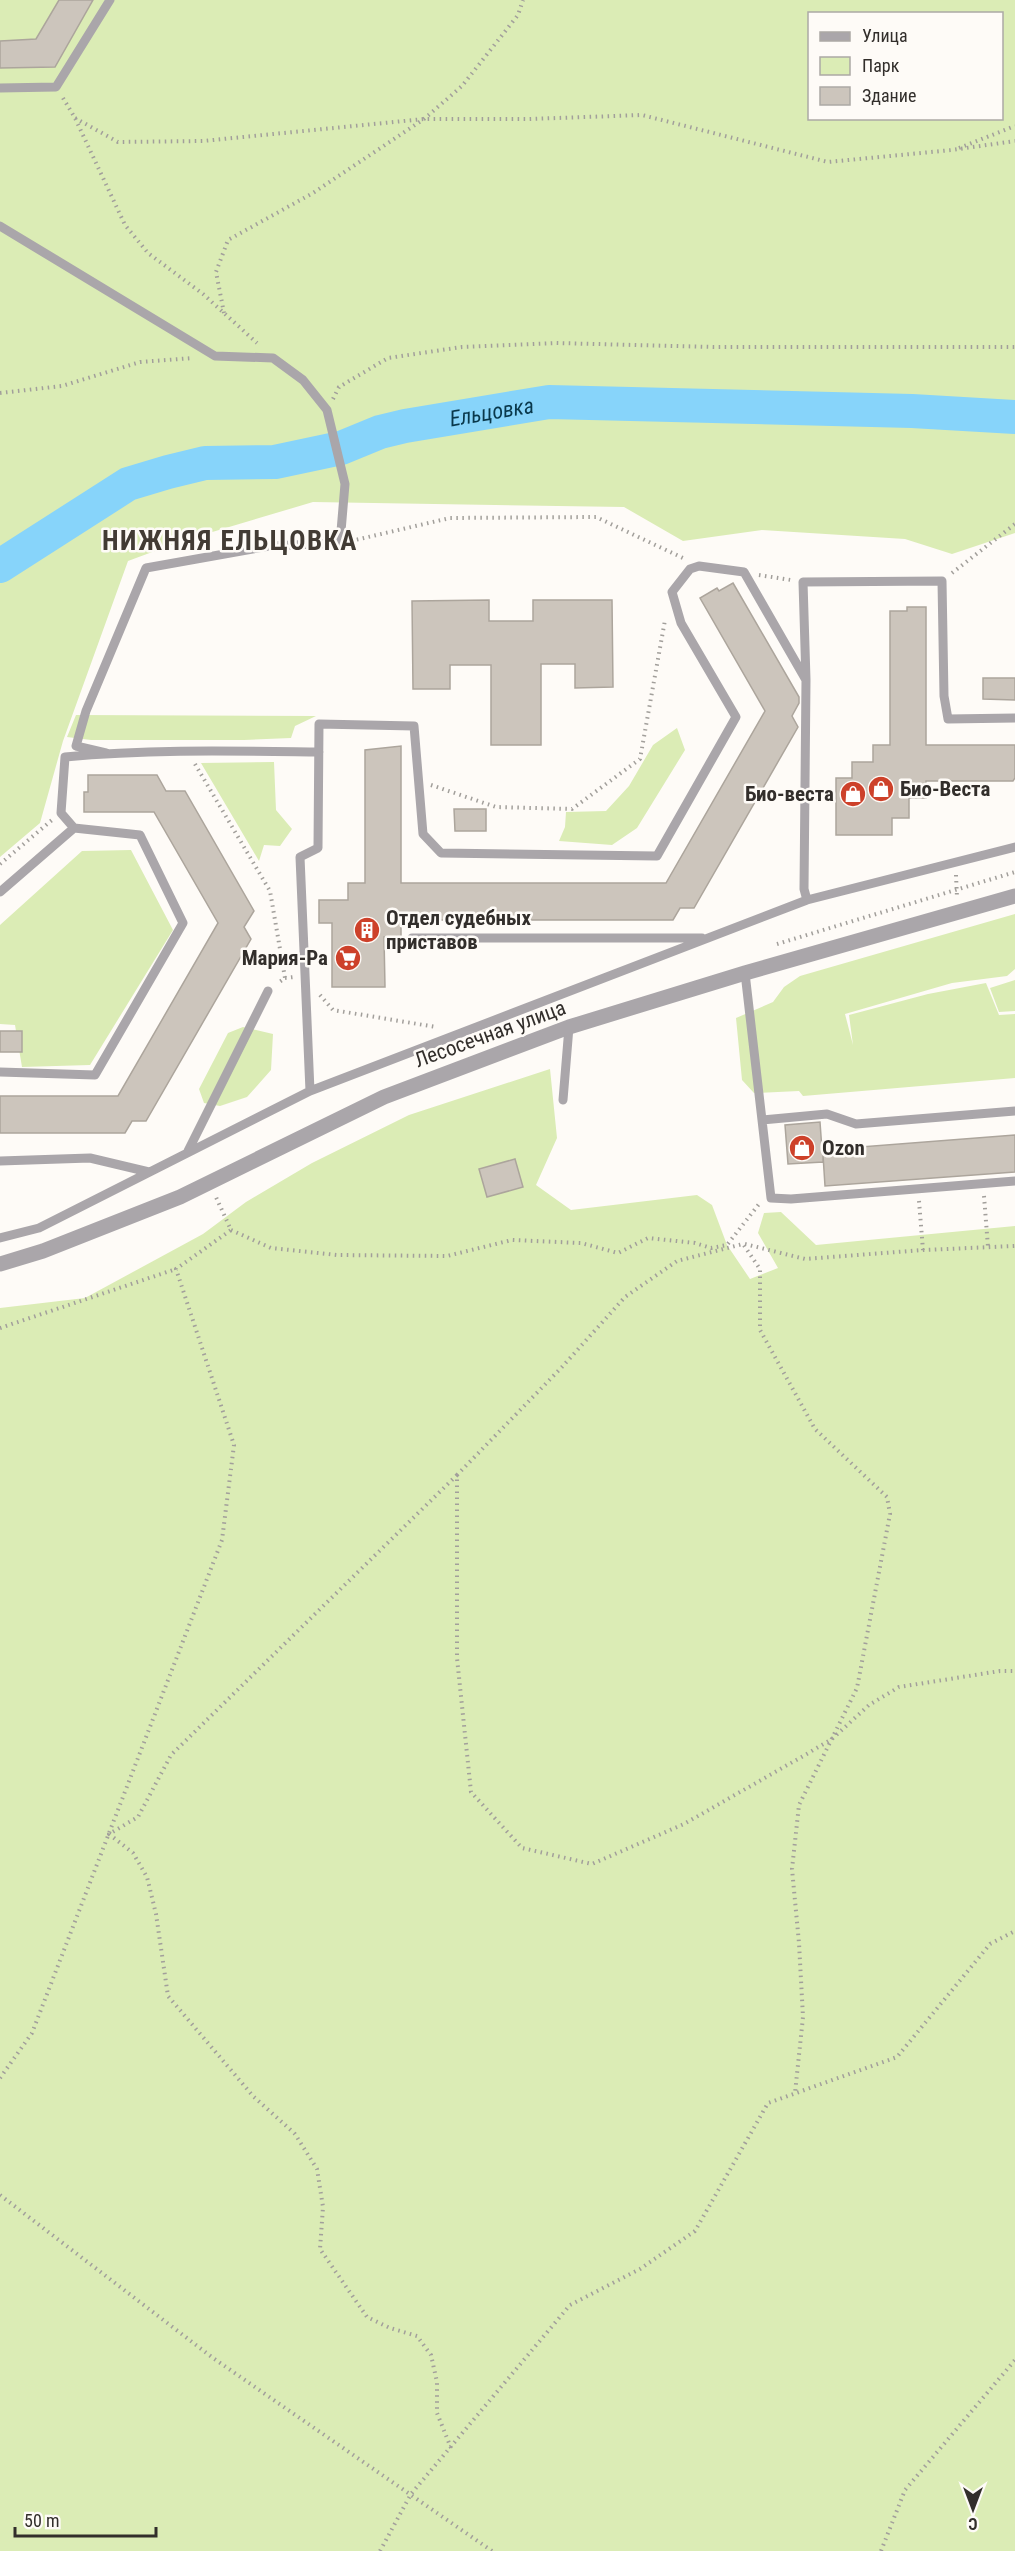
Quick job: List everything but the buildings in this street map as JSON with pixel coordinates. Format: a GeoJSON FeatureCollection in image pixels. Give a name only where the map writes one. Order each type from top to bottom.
{"type":"FeatureCollection","features":[{"type":"Feature","properties":{"kind":"street","name":"Лесосечная улица"},"geometry":{"type":"LineString","coordinates":[[0,1264],[44,1251],[180,1197],[384,1097],[569,1027],[745,973],[1015,896]]}},
{"type":"Feature","properties":{"kind":"lane"},"geometry":{"type":"LineString","coordinates":[[0,88],[56,87],[110,0]]}},
{"type":"Feature","properties":{"kind":"lane"},"geometry":{"type":"LineString","coordinates":[[0,226],[215,356],[273,358],[303,380],[327,410],[345,484],[340,543],[269,546],[146,568],[86,711],[76,746],[106,753]]}},
{"type":"Feature","properties":{"kind":"lane"},"geometry":{"type":"LineString","coordinates":[[310,1090],[300,857],[318,848],[319,724],[414,726],[423,834],[441,853],[657,856],[736,717],[681,623],[672,592],[690,569],[699,566],[744,572],[806,680]]}},
{"type":"Feature","properties":{"kind":"lane"},"geometry":{"type":"LineString","coordinates":[[807,900],[804,889],[806,680],[803,582],[942,581],[944,696],[948,719],[1015,718]]}},
{"type":"Feature","properties":{"kind":"lane"},"geometry":{"type":"LineString","coordinates":[[0,1072],[95,1075],[183,923],[140,835],[74,828],[61,813],[65,757],[187,750],[319,752]]}},
{"type":"Feature","properties":{"kind":"lane"},"geometry":{"type":"LineString","coordinates":[[0,892],[74,828]]}},
{"type":"Feature","properties":{"kind":"lane"},"geometry":{"type":"LineString","coordinates":[[0,1238],[39,1228],[310,1090],[807,900],[1015,847]]}},
{"type":"Feature","properties":{"kind":"lane"},"geometry":{"type":"LineString","coordinates":[[412,938],[708,938]]}},
{"type":"Feature","properties":{"kind":"lane"},"geometry":{"type":"LineString","coordinates":[[745,973],[771,1198],[791,1199],[1015,1182]]}},
{"type":"Feature","properties":{"kind":"lane"},"geometry":{"type":"LineString","coordinates":[[188,1151],[268,991]]}},
{"type":"Feature","properties":{"kind":"lane"},"geometry":{"type":"LineString","coordinates":[[563,1100],[569,1027]]}},
{"type":"Feature","properties":{"kind":"lane"},"geometry":{"type":"LineString","coordinates":[[762,1120],[827,1114],[856,1124],[1015,1111]]}},
{"type":"Feature","properties":{"kind":"lane"},"geometry":{"type":"LineString","coordinates":[[0,1161],[90,1158],[149,1172]]}},
{"type":"Feature","properties":{"kind":"path"},"geometry":{"type":"LineString","coordinates":[[224,313],[216,272],[228,240],[313,193],[424,119],[462,86],[518,15],[523,0]]}},
{"type":"Feature","properties":{"kind":"path"},"geometry":{"type":"LineString","coordinates":[[56,87],[75,118],[125,225],[148,253],[203,294],[273,358]]}},
{"type":"Feature","properties":{"kind":"path"},"geometry":{"type":"LineString","coordinates":[[75,118],[118,142],[202,141],[424,119],[642,116],[828,162],[952,150],[1015,141]]}},
{"type":"Feature","properties":{"kind":"path"},"geometry":{"type":"LineString","coordinates":[[952,150],[1015,126]]}},
{"type":"Feature","properties":{"kind":"path"},"geometry":{"type":"LineString","coordinates":[[327,410],[339,387],[388,358],[462,347],[556,343],[726,347],[1015,347]]}},
{"type":"Feature","properties":{"kind":"path"},"geometry":{"type":"LineString","coordinates":[[0,393],[62,386],[140,362],[215,356]]}},
{"type":"Feature","properties":{"kind":"path"},"geometry":{"type":"LineString","coordinates":[[340,543],[450,518],[596,517],[699,566]]}},
{"type":"Feature","properties":{"kind":"path"},"geometry":{"type":"LineString","coordinates":[[942,581],[1015,524]]}},
{"type":"Feature","properties":{"kind":"path"},"geometry":{"type":"LineString","coordinates":[[744,572],[803,582]]}},
{"type":"Feature","properties":{"kind":"path"},"geometry":{"type":"LineString","coordinates":[[419,781],[496,807],[572,809],[640,759],[659,645],[672,592]]}},
{"type":"Feature","properties":{"kind":"path"},"geometry":{"type":"LineString","coordinates":[[187,750],[270,891],[285,978],[268,991]]}},
{"type":"Feature","properties":{"kind":"path"},"geometry":{"type":"LineString","coordinates":[[0,864],[61,813]]}},
{"type":"Feature","properties":{"kind":"path"},"geometry":{"type":"LineString","coordinates":[[955,862],[958,911]]}},
{"type":"Feature","properties":{"kind":"path"},"geometry":{"type":"LineString","coordinates":[[305,976],[333,1010],[433,1028],[444,1024]]}},
{"type":"Feature","properties":{"kind":"path"},"geometry":{"type":"LineString","coordinates":[[209,1183],[231,1230],[271,1248],[337,1255],[447,1256],[512,1240],[581,1243],[618,1253],[648,1238],[695,1243],[711,1248],[727,1245],[770,1191]]}},
{"type":"Feature","properties":{"kind":"path"},"geometry":{"type":"LineString","coordinates":[[983,1184],[988,1247]]}},
{"type":"Feature","properties":{"kind":"path"},"geometry":{"type":"LineString","coordinates":[[918,1188],[923,1250]]}},
{"type":"Feature","properties":{"kind":"path"},"geometry":{"type":"LineString","coordinates":[[0,1328],[176,1269],[231,1230]]}},
{"type":"Feature","properties":{"kind":"path"},"geometry":{"type":"LineString","coordinates":[[108,1834],[138,1817],[171,1755],[457,1475],[562,1367],[625,1297],[676,1261],[743,1244],[805,1259],[1015,1246]]}},
{"type":"Feature","properties":{"kind":"path"},"geometry":{"type":"LineString","coordinates":[[743,1244],[760,1269],[760,1330],[815,1429],[887,1497],[890,1514],[857,1688],[799,1805],[792,1869],[803,2017],[795,2093]]}},
{"type":"Feature","properties":{"kind":"path"},"geometry":{"type":"LineString","coordinates":[[0,2079],[32,2033],[222,1540],[234,1445],[176,1269]]}},
{"type":"Feature","properties":{"kind":"path"},"geometry":{"type":"LineString","coordinates":[[457,1475],[457,1658],[471,1792],[522,1848],[592,1864],[684,1824],[832,1739],[869,1706],[899,1687],[1000,1671],[1015,1671]]}},
{"type":"Feature","properties":{"kind":"path"},"geometry":{"type":"LineString","coordinates":[[108,1834],[133,1852],[147,1877],[156,1914],[168,1996],[253,2096],[295,2134],[317,2169],[323,2207],[320,2249],[367,2317],[390,2328],[417,2336],[431,2355],[437,2382],[437,2413],[451,2448]]}},
{"type":"Feature","properties":{"kind":"path"},"geometry":{"type":"LineString","coordinates":[[380,2551],[411,2494],[570,2305],[640,2269],[695,2231],[768,2103],[897,2056],[990,1944],[1015,1931]]}},
{"type":"Feature","properties":{"kind":"path"},"geometry":{"type":"LineString","coordinates":[[0,2195],[213,2358],[492,2551]]}},
{"type":"Feature","properties":{"kind":"path"},"geometry":{"type":"LineString","coordinates":[[881,2551],[905,2490],[1015,2360]]}},
{"type":"Feature","properties":{"kind":"green space"},"geometry":{"type":"Polygon","coordinates":[[[0,0],[1015,0],[1015,533],[952,554],[905,539],[762,530],[683,541],[624,507],[313,502],[182,541],[128,561],[63,741],[40,823],[0,857],[0,0]]]}},
{"type":"Feature","properties":{"kind":"green space"},"geometry":{"type":"Polygon","coordinates":[[[76,715],[316,716],[295,726],[291,738],[91,740],[67,737],[76,715]]]}},
{"type":"Feature","properties":{"kind":"green space"},"geometry":{"type":"Polygon","coordinates":[[[677,728],[685,750],[637,828],[612,845],[559,841],[565,827],[566,812],[606,811],[629,786],[653,745],[677,728]]]}},
{"type":"Feature","properties":{"kind":"green space"},"geometry":{"type":"Polygon","coordinates":[[[274,762],[276,810],[292,829],[280,846],[264,845],[259,861],[201,763],[274,762]]]}},
{"type":"Feature","properties":{"kind":"green space"},"geometry":{"type":"Polygon","coordinates":[[[131,850],[173,930],[90,1065],[22,1067],[15,1025],[0,1024],[0,925],[82,851],[131,850]]]}},
{"type":"Feature","properties":{"kind":"green space"},"geometry":{"type":"Polygon","coordinates":[[[1015,914],[1015,969],[1007,976],[952,983],[845,1014],[853,1045],[849,1015],[928,994],[986,983],[999,1015],[1015,1014],[1015,1078],[803,1096],[799,1091],[754,1093],[742,1080],[736,1018],[773,1002],[784,987],[800,976],[1015,914]]]}},
{"type":"Feature","properties":{"kind":"green space"},"geometry":{"type":"Polygon","coordinates":[[[1015,980],[1015,1011],[999,1012],[990,988],[1015,980]]]}},
{"type":"Feature","properties":{"kind":"green space"},"geometry":{"type":"Polygon","coordinates":[[[243,1027],[273,1034],[271,1070],[247,1097],[220,1106],[204,1103],[199,1089],[228,1033],[243,1027]]]}},
{"type":"Feature","properties":{"kind":"green space"},"geometry":{"type":"Polygon","coordinates":[[[550,1069],[557,1138],[536,1185],[571,1210],[697,1195],[712,1205],[727,1245],[750,1279],[778,1268],[758,1233],[764,1213],[781,1212],[816,1245],[1015,1226],[1015,2551],[0,2551],[0,1308],[85,1298],[203,1234],[246,1202],[312,1163],[409,1115],[550,1069]]]}},
{"type":"Feature","properties":{"kind":"waterway","name":"Ельцовка"},"geometry":{"type":"LineString","coordinates":[[0,566],[128,484],[168,472],[205,463],[275,462],[341,448],[380,432],[405,426],[549,402],[912,411],[1015,417]]}},
{"type":"Feature","properties":{"kind":"place","name":"Био-Веста"},"geometry":{"type":"Point","coordinates":[881,789]}},
{"type":"Feature","properties":{"kind":"place","name":"Био-веста"},"geometry":{"type":"Point","coordinates":[853,794]}},
{"type":"Feature","properties":{"kind":"place","name":"Отдел судебных приставов"},"geometry":{"type":"Point","coordinates":[367,930]}},
{"type":"Feature","properties":{"kind":"place","name":"Мария-Ра"},"geometry":{"type":"Point","coordinates":[348,958]}},
{"type":"Feature","properties":{"kind":"place","name":"Ozon"},"geometry":{"type":"Point","coordinates":[802,1148]}},
{"type":"Feature","properties":{"kind":"district","name":"НИЖНЯЯ ЕЛЬЦОВКА"},"geometry":{"type":"Point","coordinates":[230,541]}}]}
